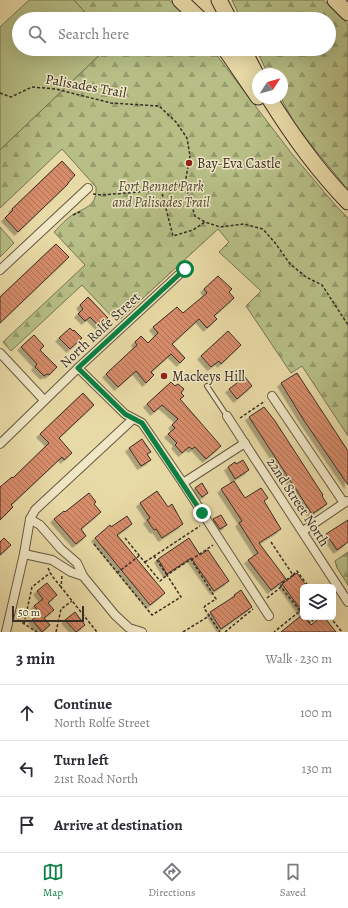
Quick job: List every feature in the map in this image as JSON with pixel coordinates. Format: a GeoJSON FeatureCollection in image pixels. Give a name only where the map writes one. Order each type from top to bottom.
{"type":"FeatureCollection","features":[{"type":"Feature","properties":{"kind":"highway"},"geometry":{"type":"LineString","coordinates":[[180,0],[193,12]]}},
{"type":"Feature","properties":{"kind":"highway"},"geometry":{"type":"LineString","coordinates":[[219,0],[225,12]]}},
{"type":"Feature","properties":{"kind":"highway"},"geometry":{"type":"LineString","coordinates":[[335,0],[348,13]]}},
{"type":"Feature","properties":{"kind":"highway"},"geometry":{"type":"LineString","coordinates":[[230,56],[252,88]]}},
{"type":"Feature","properties":{"kind":"highway"},"geometry":{"type":"LineString","coordinates":[[247,56],[253,68]]}},
{"type":"Feature","properties":{"kind":"highway"},"geometry":{"type":"LineString","coordinates":[[263,104],[280,130],[318,167]]}},
{"type":"Feature","properties":{"kind":"highway"},"geometry":{"type":"LineString","coordinates":[[273,104],[287,126],[318,167],[348,202]]}},
{"type":"Feature","properties":{"kind":"street"},"geometry":{"type":"LineString","coordinates":[[0,270],[88,188]]}},
{"type":"Feature","properties":{"kind":"street","name":"North Rolfe Street"},"geometry":{"type":"LineString","coordinates":[[0,444],[44,400],[185,269]]}},
{"type":"Feature","properties":{"kind":"street"},"geometry":{"type":"LineString","coordinates":[[0,353],[44,400]]}},
{"type":"Feature","properties":{"kind":"street"},"geometry":{"type":"LineString","coordinates":[[78,368],[125,414],[142,423],[183,483],[269,616]]}},
{"type":"Feature","properties":{"kind":"street"},"geometry":{"type":"LineString","coordinates":[[272,396],[346,502],[303,531]]}},
{"type":"Feature","properties":{"kind":"street","name":"22nd Street North"},"geometry":{"type":"LineString","coordinates":[[227,416],[348,602]]}},
{"type":"Feature","properties":{"kind":"street"},"geometry":{"type":"LineString","coordinates":[[6,632],[24,554],[30,519],[35,510],[134,419]]}},
{"type":"Feature","properties":{"kind":"street"},"geometry":{"type":"LineString","coordinates":[[183,483],[245,443]]}},
{"type":"Feature","properties":{"kind":"street"},"geometry":{"type":"LineString","coordinates":[[30,519],[40,525],[61,549],[77,563],[83,576],[115,616],[129,628],[142,632]]}},
{"type":"Feature","properties":{"kind":"street"},"geometry":{"type":"LineString","coordinates":[[24,554],[52,560],[71,572],[83,576]]}},
{"type":"Feature","properties":{"kind":"lane"},"geometry":{"type":"LineString","coordinates":[[207,386],[227,416]]}},
{"type":"Feature","properties":{"kind":"path","name":"Palisades Trail"},"geometry":{"type":"LineString","coordinates":[[0,93],[11,97],[32,87],[56,89],[112,103],[158,106],[176,122],[187,138],[190,156],[185,183],[196,216],[205,222],[220,227],[244,224],[263,229],[290,264],[306,277],[322,285],[348,325]]}},
{"type":"Feature","properties":{"kind":"path"},"geometry":{"type":"LineString","coordinates":[[88,188],[96,195],[151,191],[185,183]]}},
{"type":"Feature","properties":{"kind":"path"},"geometry":{"type":"LineString","coordinates":[[161,189],[173,236],[193,230],[205,222]]}},
{"type":"Feature","properties":{"kind":"path"},"geometry":{"type":"LineString","coordinates":[[73,214],[82,211]]}},
{"type":"Feature","properties":{"kind":"path"},"geometry":{"type":"LineString","coordinates":[[240,418],[272,396]]}},
{"type":"Feature","properties":{"kind":"path"},"geometry":{"type":"LineString","coordinates":[[144,562],[200,526]]}},
{"type":"Feature","properties":{"kind":"path"},"geometry":{"type":"LineString","coordinates":[[125,538],[160,581],[213,545]]}},
{"type":"Feature","properties":{"kind":"path"},"geometry":{"type":"LineString","coordinates":[[271,542],[293,575]]}},
{"type":"Feature","properties":{"kind":"path"},"geometry":{"type":"LineString","coordinates":[[94,544],[152,615],[181,597],[154,556]]}},
{"type":"Feature","properties":{"kind":"path"},"geometry":{"type":"LineString","coordinates":[[118,573],[139,556]]}},
{"type":"Feature","properties":{"kind":"path"},"geometry":{"type":"LineString","coordinates":[[191,560],[216,599],[204,608],[220,632]]}},
{"type":"Feature","properties":{"kind":"path"},"geometry":{"type":"LineString","coordinates":[[47,565],[50,572],[61,587],[98,632]]}},
{"type":"Feature","properties":{"kind":"path"},"geometry":{"type":"LineString","coordinates":[[265,599],[297,571],[307,584]]}},
{"type":"Feature","properties":{"kind":"path"},"geometry":{"type":"LineString","coordinates":[[24,624],[32,587],[50,572]]}},
{"type":"Feature","properties":{"kind":"path"},"geometry":{"type":"LineString","coordinates":[[61,587],[62,572]]}},
{"type":"Feature","properties":{"kind":"path"},"geometry":{"type":"LineString","coordinates":[[274,632],[300,611],[280,587]]}},
{"type":"Feature","properties":{"kind":"path"},"geometry":{"type":"LineString","coordinates":[[56,632],[61,609],[72,601]]}},
{"type":"Feature","properties":{"kind":"path"},"geometry":{"type":"LineString","coordinates":[[225,632],[256,606]]}},
{"type":"Feature","properties":{"kind":"path"},"geometry":{"type":"LineString","coordinates":[[183,632],[209,616]]}},
{"type":"Feature","properties":{"kind":"path"},"geometry":{"type":"LineString","coordinates":[[18,619],[37,632]]}},
{"type":"Feature","properties":{"kind":"path"},"geometry":{"type":"LineString","coordinates":[[332,620],[342,632]]}},
{"type":"Feature","properties":{"kind":"green space"},"geometry":{"type":"Polygon","coordinates":[[[29,0],[74,0],[85,12],[16,12],[29,0]]]}},
{"type":"Feature","properties":{"kind":"green space"},"geometry":{"type":"Polygon","coordinates":[[[74,0],[169,0],[184,12],[85,12],[74,0]]]}},
{"type":"Feature","properties":{"kind":"green space"},"geometry":{"type":"Polygon","coordinates":[[[232,0],[323,0],[340,15],[348,25],[348,190],[296,126],[284,104],[288,104],[288,68],[265,68],[259,56],[336,56],[336,12],[238,12],[232,0]]]}},
{"type":"Feature","properties":{"kind":"green space"},"geometry":{"type":"Polygon","coordinates":[[[12,16],[12,56],[99,56],[0,150],[0,27],[12,16]]]}},
{"type":"Feature","properties":{"kind":"green space","name":"Fort Bennet Park and Palisades Trail"},"geometry":{"type":"Polygon","coordinates":[[[99,56],[217,56],[252,102],[252,104],[254,104],[292,154],[348,218],[348,436],[302,366],[291,373],[246,306],[261,291],[219,252],[229,242],[218,229],[117,322],[82,285],[11,351],[3,342],[85,265],[54,232],[71,216],[93,202],[96,187],[62,149],[0,208],[0,150],[99,56]]]}},
{"type":"Feature","properties":{"kind":"green space"},"geometry":{"type":"Polygon","coordinates":[[[0,227],[14,243],[0,257],[0,227]]]}},
{"type":"Feature","properties":{"kind":"green space"},"geometry":{"type":"Polygon","coordinates":[[[348,552],[348,585],[337,568],[335,561],[348,552]]]}},
{"type":"Feature","properties":{"kind":"building"},"geometry":{"type":"Polygon","coordinates":[[[62,161],[75,175],[68,184],[18,232],[5,218],[13,210],[12,209],[62,161]]]}},
{"type":"Feature","properties":{"kind":"building"},"geometry":{"type":"Polygon","coordinates":[[[56,244],[69,257],[0,323],[0,297],[56,244]]]}},
{"type":"Feature","properties":{"kind":"building"},"geometry":{"type":"Polygon","coordinates":[[[218,276],[232,289],[229,292],[234,298],[214,316],[217,319],[207,328],[199,319],[172,344],[185,358],[180,363],[171,354],[151,372],[154,375],[146,383],[136,371],[118,387],[106,374],[137,345],[135,342],[141,336],[148,343],[158,333],[153,327],[177,307],[183,313],[207,293],[204,289],[218,276]]]}},
{"type":"Feature","properties":{"kind":"building"},"geometry":{"type":"Polygon","coordinates":[[[88,297],[108,318],[99,326],[90,317],[85,321],[78,314],[83,309],[80,305],[88,297]]]}},
{"type":"Feature","properties":{"kind":"building"},"geometry":{"type":"Polygon","coordinates":[[[70,328],[82,338],[70,349],[59,338],[70,328]]]}},
{"type":"Feature","properties":{"kind":"building"},"geometry":{"type":"Polygon","coordinates":[[[228,331],[241,345],[221,364],[219,361],[211,367],[201,356],[228,331]]]}},
{"type":"Feature","properties":{"kind":"building"},"geometry":{"type":"Polygon","coordinates":[[[34,335],[44,346],[40,350],[57,367],[49,375],[47,374],[44,376],[35,367],[37,364],[21,347],[34,335]]]}},
{"type":"Feature","properties":{"kind":"building"},"geometry":{"type":"Polygon","coordinates":[[[297,373],[348,451],[348,485],[303,419],[281,383],[297,373]]]}},
{"type":"Feature","properties":{"kind":"building"},"geometry":{"type":"Polygon","coordinates":[[[245,377],[252,386],[237,399],[229,389],[245,377]]]}},
{"type":"Feature","properties":{"kind":"building"},"geometry":{"type":"Polygon","coordinates":[[[171,382],[175,386],[178,384],[184,389],[181,393],[184,396],[180,399],[221,446],[206,459],[195,447],[192,449],[189,447],[182,453],[175,445],[177,443],[168,434],[175,428],[172,425],[178,419],[162,405],[154,412],[147,404],[171,382]]]}},
{"type":"Feature","properties":{"kind":"building"},"geometry":{"type":"Polygon","coordinates":[[[83,393],[94,405],[59,438],[72,453],[64,460],[62,457],[11,505],[13,507],[0,520],[0,487],[12,477],[13,478],[49,443],[40,434],[83,393]]]}},
{"type":"Feature","properties":{"kind":"building"},"geometry":{"type":"Polygon","coordinates":[[[264,407],[275,421],[323,495],[322,496],[327,504],[312,514],[249,417],[264,407]]]}},
{"type":"Feature","properties":{"kind":"building"},"geometry":{"type":"Polygon","coordinates":[[[142,439],[151,452],[147,454],[151,460],[141,466],[129,448],[142,439]]]}},
{"type":"Feature","properties":{"kind":"building"},"geometry":{"type":"Polygon","coordinates":[[[243,460],[249,470],[235,479],[228,467],[235,462],[236,464],[243,460]]]}},
{"type":"Feature","properties":{"kind":"building"},"geometry":{"type":"Polygon","coordinates":[[[234,481],[245,498],[261,488],[268,498],[264,501],[281,529],[259,543],[286,579],[271,590],[248,560],[258,553],[239,523],[242,521],[221,489],[234,481]]]}},
{"type":"Feature","properties":{"kind":"building"},"geometry":{"type":"Polygon","coordinates":[[[202,483],[208,493],[202,497],[195,488],[202,483]]]}},
{"type":"Feature","properties":{"kind":"building"},"geometry":{"type":"Polygon","coordinates":[[[157,491],[168,507],[172,504],[183,524],[162,538],[147,520],[150,518],[140,503],[157,491]]]}},
{"type":"Feature","properties":{"kind":"building"},"geometry":{"type":"Polygon","coordinates":[[[89,493],[96,502],[94,504],[101,512],[81,529],[86,536],[76,544],[54,519],[89,493]]]}},
{"type":"Feature","properties":{"kind":"building"},"geometry":{"type":"Polygon","coordinates":[[[221,515],[227,525],[220,529],[213,519],[221,515]]]}},
{"type":"Feature","properties":{"kind":"building"},"geometry":{"type":"Polygon","coordinates":[[[127,516],[132,524],[117,535],[165,593],[150,605],[95,538],[110,525],[111,527],[127,516]]]}},
{"type":"Feature","properties":{"kind":"building"},"geometry":{"type":"Polygon","coordinates":[[[348,520],[348,542],[337,550],[326,534],[348,520]]]}},
{"type":"Feature","properties":{"kind":"building"},"geometry":{"type":"Polygon","coordinates":[[[4,538],[11,545],[0,555],[0,542],[4,538]]]}},
{"type":"Feature","properties":{"kind":"building"},"geometry":{"type":"Polygon","coordinates":[[[189,538],[200,555],[208,550],[229,581],[214,591],[191,558],[167,574],[158,559],[189,538]]]}},
{"type":"Feature","properties":{"kind":"building"},"geometry":{"type":"Polygon","coordinates":[[[297,573],[305,584],[300,584],[300,609],[282,584],[297,573]]]}},
{"type":"Feature","properties":{"kind":"building"},"geometry":{"type":"Polygon","coordinates":[[[47,583],[57,595],[48,603],[54,610],[44,618],[50,625],[42,632],[32,620],[40,613],[34,606],[43,599],[37,591],[47,583]]]}},
{"type":"Feature","properties":{"kind":"building"},"geometry":{"type":"Polygon","coordinates":[[[241,590],[252,607],[221,629],[210,612],[235,596],[234,595],[241,590]]]}},
{"type":"Feature","properties":{"kind":"building"},"geometry":{"type":"Polygon","coordinates":[[[75,612],[85,625],[76,632],[65,620],[75,612]]]}},
{"type":"Feature","properties":{"kind":"building"},"geometry":{"type":"Polygon","coordinates":[[[300,617],[300,620],[306,620],[311,625],[317,620],[326,620],[336,632],[281,632],[300,617]]]}},
{"type":"Feature","properties":{"kind":"place","name":"Bay-Eva Castle"},"geometry":{"type":"Point","coordinates":[189,163]}},
{"type":"Feature","properties":{"kind":"place","name":"Mackeys Hill"},"geometry":{"type":"Point","coordinates":[164,376]}},
{"type":"Feature","properties":{"kind":"route"},"geometry":{"type":"LineString","coordinates":[[185,269],[78,368],[125,414],[142,423],[202,513]]}}]}
